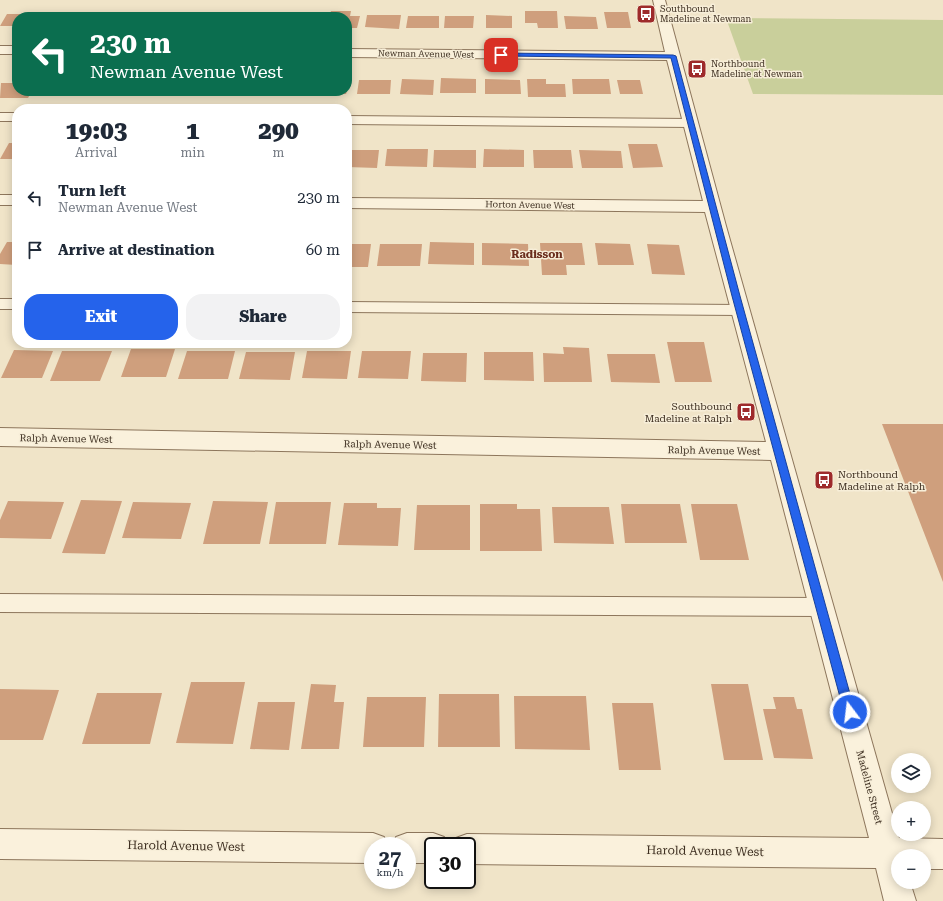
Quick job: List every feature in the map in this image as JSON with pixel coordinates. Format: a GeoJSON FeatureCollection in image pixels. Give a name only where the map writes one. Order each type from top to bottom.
{"type":"FeatureCollection","features":[{"type":"Feature","properties":{"kind":"street","name":"Madeline Street"},"geometry":{"type":"LineString","coordinates":[[659,0],[712,207],[900,901]]}},
{"type":"Feature","properties":{"kind":"street"},"geometry":{"type":"LineString","coordinates":[[0,50],[12,50]]}},
{"type":"Feature","properties":{"kind":"street","name":"Newman Avenue West"},"geometry":{"type":"LineString","coordinates":[[352,53],[673,56]]}},
{"type":"Feature","properties":{"kind":"street"},"geometry":{"type":"LineString","coordinates":[[0,200],[12,200]]}},
{"type":"Feature","properties":{"kind":"street","name":"Horton Avenue West"},"geometry":{"type":"LineString","coordinates":[[352,204],[712,207]]}},
{"type":"Feature","properties":{"kind":"street","name":"Ralph Avenue West"},"geometry":{"type":"LineString","coordinates":[[0,437],[779,451]]}},
{"type":"Feature","properties":{"kind":"street","name":"Harold Avenue West"},"geometry":{"type":"LineString","coordinates":[[0,844],[364,848]]}},
{"type":"Feature","properties":{"kind":"street","name":"Harold Avenue West"},"geometry":{"type":"LineString","coordinates":[[476,849],[943,854]]}},
{"type":"Feature","properties":{"kind":"lane"},"geometry":{"type":"LineString","coordinates":[[0,117],[12,117]]}},
{"type":"Feature","properties":{"kind":"lane"},"geometry":{"type":"LineString","coordinates":[[352,120],[691,123]]}},
{"type":"Feature","properties":{"kind":"lane"},"geometry":{"type":"LineString","coordinates":[[0,304],[12,304]]}},
{"type":"Feature","properties":{"kind":"lane"},"geometry":{"type":"LineString","coordinates":[[352,307],[740,310]]}},
{"type":"Feature","properties":{"kind":"lane"},"geometry":{"type":"LineString","coordinates":[[0,604],[821,607]]}},
{"type":"Feature","properties":{"kind":"green space"},"geometry":{"type":"Polygon","coordinates":[[[726,18],[943,20],[943,95],[753,94],[726,18]]]}},
{"type":"Feature","properties":{"kind":"building"},"geometry":{"type":"Polygon","coordinates":[[[331,11],[351,11],[351,12],[331,11]]]}},
{"type":"Feature","properties":{"kind":"building"},"geometry":{"type":"Polygon","coordinates":[[[525,11],[557,11],[558,28],[538,28],[537,23],[525,23],[525,11]]]}},
{"type":"Feature","properties":{"kind":"building"},"geometry":{"type":"Polygon","coordinates":[[[604,12],[628,12],[631,28],[607,28],[604,12]]]}},
{"type":"Feature","properties":{"kind":"building"},"geometry":{"type":"Polygon","coordinates":[[[7,14],[12,14],[12,26],[0,26],[7,14]]]}},
{"type":"Feature","properties":{"kind":"building"},"geometry":{"type":"Polygon","coordinates":[[[367,15],[401,15],[399,29],[365,27],[367,15]]]}},
{"type":"Feature","properties":{"kind":"building"},"geometry":{"type":"Polygon","coordinates":[[[486,15],[512,16],[512,28],[486,28],[486,15]]]}},
{"type":"Feature","properties":{"kind":"building"},"geometry":{"type":"Polygon","coordinates":[[[352,16],[360,16],[357,28],[352,28],[352,16]]]}},
{"type":"Feature","properties":{"kind":"building"},"geometry":{"type":"Polygon","coordinates":[[[408,16],[439,16],[439,28],[406,28],[408,16]]]}},
{"type":"Feature","properties":{"kind":"building"},"geometry":{"type":"Polygon","coordinates":[[[445,16],[474,16],[473,28],[444,28],[445,16]]]}},
{"type":"Feature","properties":{"kind":"building"},"geometry":{"type":"Polygon","coordinates":[[[564,16],[596,17],[598,29],[566,29],[564,16]]]}},
{"type":"Feature","properties":{"kind":"building"},"geometry":{"type":"Polygon","coordinates":[[[441,78],[476,79],[476,93],[440,93],[441,78]]]}},
{"type":"Feature","properties":{"kind":"building"},"geometry":{"type":"Polygon","coordinates":[[[402,79],[434,80],[433,95],[400,94],[402,79]]]}},
{"type":"Feature","properties":{"kind":"building"},"geometry":{"type":"Polygon","coordinates":[[[485,79],[520,80],[521,94],[485,94],[485,79]]]}},
{"type":"Feature","properties":{"kind":"building"},"geometry":{"type":"Polygon","coordinates":[[[527,79],[546,79],[546,84],[565,84],[566,97],[528,97],[527,79]]]}},
{"type":"Feature","properties":{"kind":"building"},"geometry":{"type":"Polygon","coordinates":[[[572,79],[609,79],[611,94],[573,94],[572,79]]]}},
{"type":"Feature","properties":{"kind":"building"},"geometry":{"type":"Polygon","coordinates":[[[359,80],[391,80],[390,94],[357,94],[359,80]]]}},
{"type":"Feature","properties":{"kind":"building"},"geometry":{"type":"Polygon","coordinates":[[[617,80],[640,80],[643,94],[620,94],[617,80]]]}},
{"type":"Feature","properties":{"kind":"building"},"geometry":{"type":"Polygon","coordinates":[[[1,83],[12,83],[12,96],[29,96],[28,98],[0,98],[1,83]]]}},
{"type":"Feature","properties":{"kind":"building"},"geometry":{"type":"Polygon","coordinates":[[[9,143],[12,143],[12,159],[0,159],[9,143]]]}},
{"type":"Feature","properties":{"kind":"building"},"geometry":{"type":"Polygon","coordinates":[[[628,144],[657,144],[663,167],[633,168],[628,144]]]}},
{"type":"Feature","properties":{"kind":"building"},"geometry":{"type":"Polygon","coordinates":[[[387,149],[428,149],[427,167],[385,166],[387,149]]]}},
{"type":"Feature","properties":{"kind":"building"},"geometry":{"type":"Polygon","coordinates":[[[484,149],[524,150],[524,167],[483,167],[484,149]]]}},
{"type":"Feature","properties":{"kind":"building"},"geometry":{"type":"Polygon","coordinates":[[[352,150],[379,150],[377,168],[352,167],[352,150]]]}},
{"type":"Feature","properties":{"kind":"building"},"geometry":{"type":"Polygon","coordinates":[[[434,150],[476,150],[476,168],[433,167],[434,150]]]}},
{"type":"Feature","properties":{"kind":"building"},"geometry":{"type":"Polygon","coordinates":[[[533,150],[571,150],[573,168],[534,168],[533,150]]]}},
{"type":"Feature","properties":{"kind":"building"},"geometry":{"type":"Polygon","coordinates":[[[579,150],[621,151],[623,168],[582,168],[579,150]]]}},
{"type":"Feature","properties":{"kind":"building"},"geometry":{"type":"Polygon","coordinates":[[[7,242],[12,242],[12,265],[0,264],[0,254],[7,242]]]}},
{"type":"Feature","properties":{"kind":"building"},"geometry":{"type":"Polygon","coordinates":[[[430,242],[474,243],[474,265],[428,264],[430,242]]]}},
{"type":"Feature","properties":{"kind":"building"},"geometry":{"type":"Polygon","coordinates":[[[482,243],[528,244],[529,266],[482,265],[482,243]]]}},
{"type":"Feature","properties":{"kind":"building"},"geometry":{"type":"Polygon","coordinates":[[[540,243],[582,243],[585,265],[566,265],[567,275],[542,275],[540,243]]]}},
{"type":"Feature","properties":{"kind":"building"},"geometry":{"type":"Polygon","coordinates":[[[595,243],[630,244],[634,265],[598,265],[595,243]]]}},
{"type":"Feature","properties":{"kind":"building"},"geometry":{"type":"Polygon","coordinates":[[[352,244],[371,244],[368,267],[352,267],[352,244]]]}},
{"type":"Feature","properties":{"kind":"building"},"geometry":{"type":"Polygon","coordinates":[[[380,244],[422,244],[420,266],[377,266],[380,244]]]}},
{"type":"Feature","properties":{"kind":"building"},"geometry":{"type":"Polygon","coordinates":[[[647,244],[679,245],[685,275],[652,274],[647,244]]]}},
{"type":"Feature","properties":{"kind":"building"},"geometry":{"type":"Polygon","coordinates":[[[667,342],[704,342],[712,382],[675,382],[667,342]]]}},
{"type":"Feature","properties":{"kind":"building"},"geometry":{"type":"Polygon","coordinates":[[[563,347],[589,348],[592,382],[544,382],[543,353],[564,354],[563,347]]]}},
{"type":"Feature","properties":{"kind":"building"},"geometry":{"type":"Polygon","coordinates":[[[131,349],[175,349],[166,377],[121,377],[131,349]]]}},
{"type":"Feature","properties":{"kind":"building"},"geometry":{"type":"Polygon","coordinates":[[[14,350],[53,351],[42,378],[1,378],[14,350]]]}},
{"type":"Feature","properties":{"kind":"building"},"geometry":{"type":"Polygon","coordinates":[[[62,351],[112,351],[100,381],[50,381],[62,351]]]}},
{"type":"Feature","properties":{"kind":"building"},"geometry":{"type":"Polygon","coordinates":[[[187,351],[235,351],[228,379],[178,379],[187,351]]]}},
{"type":"Feature","properties":{"kind":"building"},"geometry":{"type":"Polygon","coordinates":[[[307,351],[351,351],[347,379],[302,378],[307,351]]]}},
{"type":"Feature","properties":{"kind":"building"},"geometry":{"type":"Polygon","coordinates":[[[362,351],[411,351],[408,379],[358,378],[362,351]]]}},
{"type":"Feature","properties":{"kind":"building"},"geometry":{"type":"Polygon","coordinates":[[[246,352],[295,352],[290,380],[239,379],[246,352]]]}},
{"type":"Feature","properties":{"kind":"building"},"geometry":{"type":"Polygon","coordinates":[[[484,352],[533,352],[534,381],[484,380],[484,352]]]}},
{"type":"Feature","properties":{"kind":"building"},"geometry":{"type":"Polygon","coordinates":[[[423,353],[467,353],[466,382],[421,381],[423,353]]]}},
{"type":"Feature","properties":{"kind":"building"},"geometry":{"type":"Polygon","coordinates":[[[607,354],[655,354],[660,383],[611,382],[607,354]]]}},
{"type":"Feature","properties":{"kind":"building"},"geometry":{"type":"Polygon","coordinates":[[[882,424],[943,424],[943,582],[882,424]]]}},
{"type":"Feature","properties":{"kind":"building"},"geometry":{"type":"Polygon","coordinates":[[[81,500],[122,501],[105,554],[62,553],[81,500]]]}},
{"type":"Feature","properties":{"kind":"building"},"geometry":{"type":"Polygon","coordinates":[[[8,501],[64,502],[51,539],[0,538],[0,520],[8,501]]]}},
{"type":"Feature","properties":{"kind":"building"},"geometry":{"type":"Polygon","coordinates":[[[213,501],[268,502],[260,544],[203,544],[213,501]]]}},
{"type":"Feature","properties":{"kind":"building"},"geometry":{"type":"Polygon","coordinates":[[[133,502],[191,503],[181,539],[122,538],[133,502]]]}},
{"type":"Feature","properties":{"kind":"building"},"geometry":{"type":"Polygon","coordinates":[[[276,502],[331,502],[326,544],[269,544],[276,502]]]}},
{"type":"Feature","properties":{"kind":"building"},"geometry":{"type":"Polygon","coordinates":[[[344,503],[377,503],[377,508],[401,508],[398,546],[338,545],[344,503]]]}},
{"type":"Feature","properties":{"kind":"building"},"geometry":{"type":"Polygon","coordinates":[[[480,504],[517,504],[517,509],[540,509],[542,551],[480,551],[480,504]]]}},
{"type":"Feature","properties":{"kind":"building"},"geometry":{"type":"Polygon","coordinates":[[[621,504],[680,504],[687,543],[625,543],[621,504]]]}},
{"type":"Feature","properties":{"kind":"building"},"geometry":{"type":"Polygon","coordinates":[[[691,504],[737,504],[749,560],[700,560],[691,504]]]}},
{"type":"Feature","properties":{"kind":"building"},"geometry":{"type":"Polygon","coordinates":[[[417,505],[470,505],[470,550],[414,550],[417,505]]]}},
{"type":"Feature","properties":{"kind":"building"},"geometry":{"type":"Polygon","coordinates":[[[552,507],[609,507],[614,544],[554,543],[552,507]]]}},
{"type":"Feature","properties":{"kind":"building"},"geometry":{"type":"Polygon","coordinates":[[[191,682],[245,682],[233,744],[176,743],[191,682]]]}},
{"type":"Feature","properties":{"kind":"building"},"geometry":{"type":"Polygon","coordinates":[[[311,684],[336,685],[334,702],[344,702],[339,749],[301,749],[311,684]]]}},
{"type":"Feature","properties":{"kind":"building"},"geometry":{"type":"Polygon","coordinates":[[[711,684],[748,684],[763,760],[724,760],[711,684]]]}},
{"type":"Feature","properties":{"kind":"building"},"geometry":{"type":"Polygon","coordinates":[[[0,689],[59,690],[43,740],[0,740],[0,689]]]}},
{"type":"Feature","properties":{"kind":"building"},"geometry":{"type":"Polygon","coordinates":[[[97,693],[162,693],[150,744],[82,744],[97,693]]]}},
{"type":"Feature","properties":{"kind":"building"},"geometry":{"type":"Polygon","coordinates":[[[439,694],[499,694],[500,747],[438,747],[439,694]]]}},
{"type":"Feature","properties":{"kind":"building"},"geometry":{"type":"Polygon","coordinates":[[[514,696],[586,696],[590,750],[515,749],[514,696]]]}},
{"type":"Feature","properties":{"kind":"building"},"geometry":{"type":"Polygon","coordinates":[[[367,697],[426,697],[424,747],[363,747],[367,697]]]}},
{"type":"Feature","properties":{"kind":"building"},"geometry":{"type":"Polygon","coordinates":[[[773,697],[794,697],[797,709],[802,709],[813,759],[774,758],[763,709],[776,709],[773,697]]]}},
{"type":"Feature","properties":{"kind":"building"},"geometry":{"type":"Polygon","coordinates":[[[258,702],[295,702],[289,750],[250,749],[258,702]]]}},
{"type":"Feature","properties":{"kind":"building"},"geometry":{"type":"Polygon","coordinates":[[[612,703],[653,703],[661,770],[619,770],[612,703]]]}},
{"type":"Feature","properties":{"kind":"place","name":"Southbound Madeline at Newman"},"geometry":{"type":"Point","coordinates":[646,14]}},
{"type":"Feature","properties":{"kind":"place","name":"Northbound Madeline at Newman"},"geometry":{"type":"Point","coordinates":[697,69]}},
{"type":"Feature","properties":{"kind":"place","name":"Southbound Madeline at Ralph"},"geometry":{"type":"Point","coordinates":[746,412]}},
{"type":"Feature","properties":{"kind":"place","name":"Northbound Madeline at Ralph"},"geometry":{"type":"Point","coordinates":[824,480]}},
{"type":"Feature","properties":{"kind":"district","name":"Radisson"},"geometry":{"type":"Point","coordinates":[537,254]}},
{"type":"Feature","properties":{"kind":"route"},"geometry":{"type":"LineString","coordinates":[[501,55],[673,56],[736,296],[850,712]]}}]}
